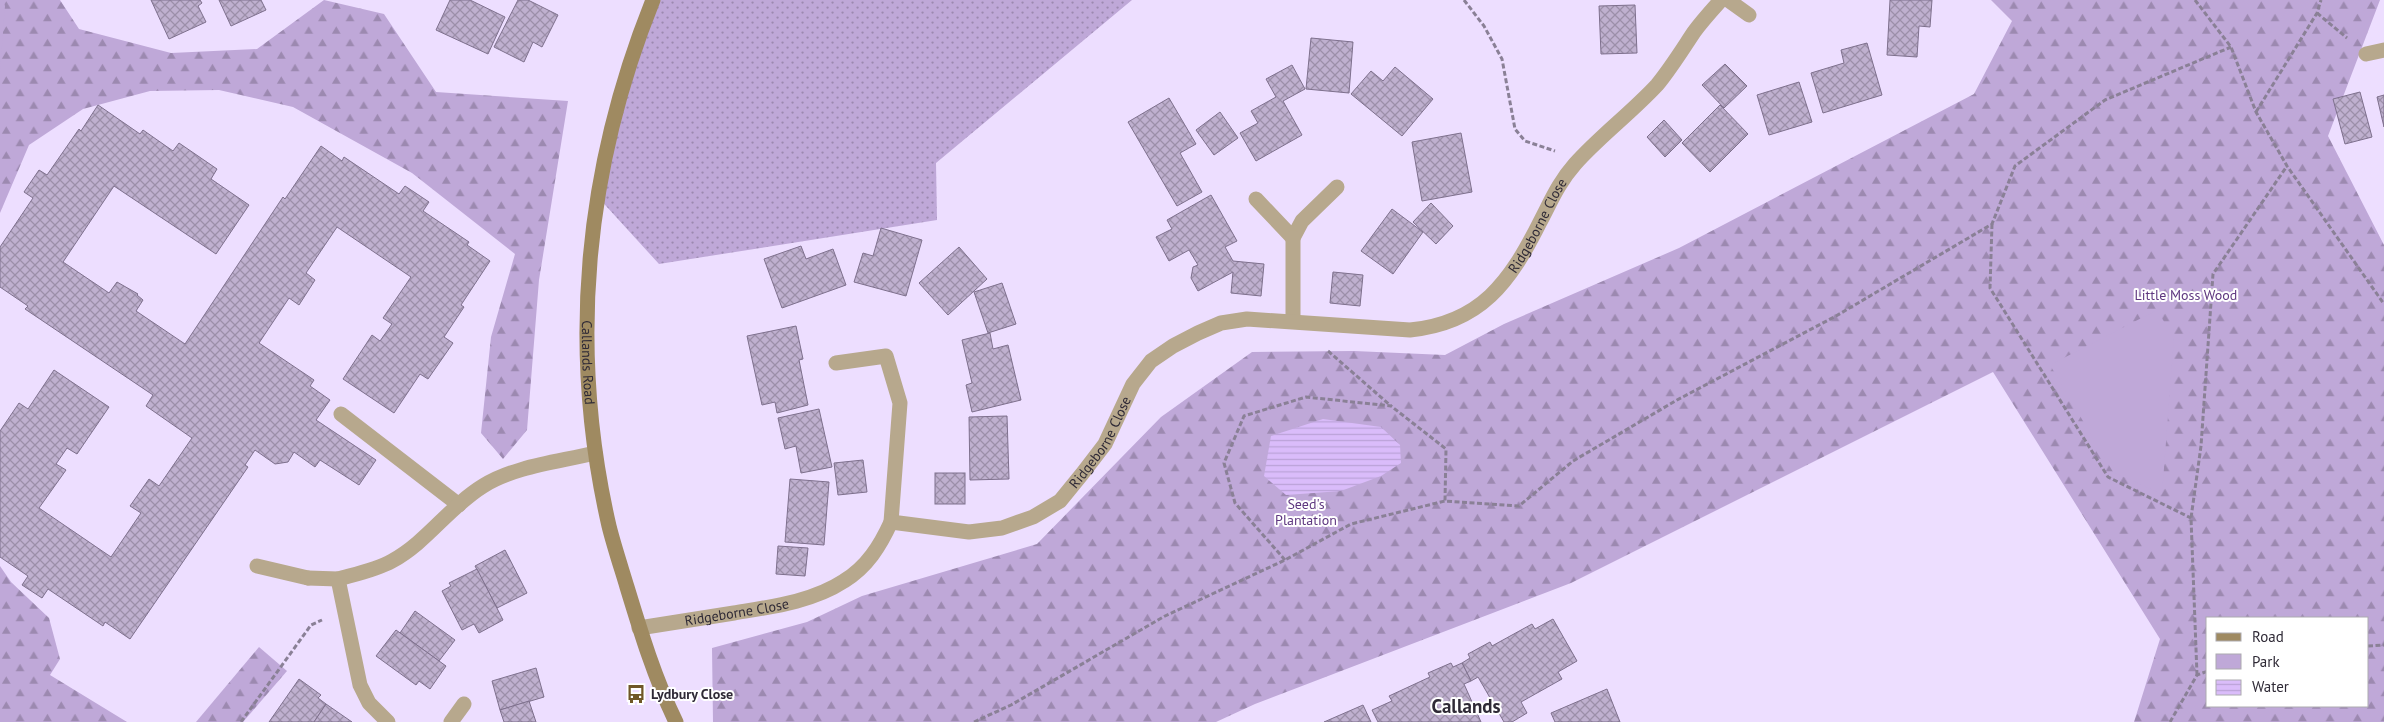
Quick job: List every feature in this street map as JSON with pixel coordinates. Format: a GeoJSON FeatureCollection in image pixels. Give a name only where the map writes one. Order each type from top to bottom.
{"type":"FeatureCollection","features":[{"type":"Feature","properties":{"kind":"street","name":"Callands Road"},"geometry":{"type":"LineString","coordinates":[[653,0],[634,48],[617,105],[596,195],[589,257],[588,386],[595,453],[609,526],[639,628],[676,722]]}},
{"type":"Feature","properties":{"kind":"street","name":"Ridgeborne Close"},"geometry":{"type":"LineString","coordinates":[[891,522],[969,532],[1002,528],[1033,517],[1060,501],[1104,444],[1133,384],[1151,361],[1173,346],[1221,323],[1247,319],[1293,320],[1410,330],[1441,325],[1467,313],[1487,299],[1506,279],[1523,256],[1556,189],[1575,164],[1658,83],[1695,30],[1721,0]]}},
{"type":"Feature","properties":{"kind":"street"},"geometry":{"type":"LineString","coordinates":[[1728,0],[1748,15]]}},
{"type":"Feature","properties":{"kind":"street"},"geometry":{"type":"LineString","coordinates":[[2366,54],[2384,50]]}},
{"type":"Feature","properties":{"kind":"street"},"geometry":{"type":"LineString","coordinates":[[1293,320],[1293,238],[1302,221],[1337,187]]}},
{"type":"Feature","properties":{"kind":"street"},"geometry":{"type":"LineString","coordinates":[[1256,199],[1293,238]]}},
{"type":"Feature","properties":{"kind":"street","name":"Ridgeborne Close"},"geometry":{"type":"LineString","coordinates":[[639,628],[771,606],[828,590],[845,581],[864,565],[880,545],[891,522],[900,403],[886,356],[836,363]]}},
{"type":"Feature","properties":{"kind":"street"},"geometry":{"type":"LineString","coordinates":[[341,414],[459,504]]}},
{"type":"Feature","properties":{"kind":"street"},"geometry":{"type":"LineString","coordinates":[[257,566],[308,578],[338,579],[392,561],[416,545],[459,504],[483,486],[501,477],[595,453]]}},
{"type":"Feature","properties":{"kind":"street"},"geometry":{"type":"LineString","coordinates":[[338,579],[360,685],[369,703],[388,722]]}},
{"type":"Feature","properties":{"kind":"street"},"geometry":{"type":"LineString","coordinates":[[451,722],[464,704]]}},
{"type":"Feature","properties":{"kind":"path"},"geometry":{"type":"LineString","coordinates":[[1464,0],[1484,26],[1502,59],[1515,129],[1519,136],[1526,141],[1551,148],[1575,164]]}},
{"type":"Feature","properties":{"kind":"path"},"geometry":{"type":"LineString","coordinates":[[2195,0],[2231,47],[2256,112],[2287,166],[2384,304]]}},
{"type":"Feature","properties":{"kind":"path"},"geometry":{"type":"LineString","coordinates":[[2256,112],[2317,13],[2321,0]]}},
{"type":"Feature","properties":{"kind":"path"},"geometry":{"type":"LineString","coordinates":[[2317,13],[2366,54]]}},
{"type":"Feature","properties":{"kind":"path"},"geometry":{"type":"LineString","coordinates":[[2191,518],[2108,477],[1990,288],[1992,224],[2015,166],[2105,100],[2231,47]]}},
{"type":"Feature","properties":{"kind":"path"},"geometry":{"type":"LineString","coordinates":[[2170,722],[2196,675],[2191,518],[2201,446],[2213,274],[2287,166]]}},
{"type":"Feature","properties":{"kind":"path"},"geometry":{"type":"LineString","coordinates":[[974,722],[1011,705],[1165,616],[1285,560],[1351,524],[1445,501],[1519,506],[1573,462],[1676,400],[1836,316],[1992,224]]}},
{"type":"Feature","properties":{"kind":"path"},"geometry":{"type":"LineString","coordinates":[[1293,320],[1392,406],[1446,449],[1445,501]]}},
{"type":"Feature","properties":{"kind":"path"},"geometry":{"type":"LineString","coordinates":[[1285,560],[1234,503],[1224,463],[1244,416],[1306,397],[1392,406]]}},
{"type":"Feature","properties":{"kind":"path"},"geometry":{"type":"LineString","coordinates":[[241,722],[311,625],[344,609]]}},
{"type":"Feature","properties":{"kind":"path"},"geometry":{"type":"LineString","coordinates":[[2369,646],[2384,645]]}},
{"type":"Feature","properties":{"kind":"path"},"geometry":{"type":"LineString","coordinates":[[2196,675],[2206,672]]}},
{"type":"Feature","properties":{"kind":"green space"},"geometry":{"type":"Polygon","coordinates":[[[0,0],[60,0],[79,29],[171,53],[257,49],[324,0],[384,14],[436,92],[568,101],[539,280],[527,430],[503,459],[481,433],[491,337],[515,254],[412,173],[293,107],[219,90],[150,91],[83,109],[29,145],[0,213],[0,0]]]}},
{"type":"Feature","properties":{"kind":"green space"},"geometry":{"type":"Polygon","coordinates":[[[0,0],[3,0],[5,6],[0,72],[0,0]]]}},
{"type":"Feature","properties":{"kind":"green space"},"geometry":{"type":"Polygon","coordinates":[[[653,0],[1132,0],[936,163],[937,220],[659,264],[596,195],[653,0]]]}},
{"type":"Feature","properties":{"kind":"green space"},"geometry":{"type":"Polygon","coordinates":[[[1991,0],[2380,0],[2328,136],[2384,245],[2384,722],[2134,722],[2160,639],[1993,372],[1571,583],[1255,704],[1216,722],[713,722],[712,648],[807,622],[862,596],[1037,544],[1161,417],[1252,352],[1354,351],[1445,355],[1504,324],[1679,248],[1974,94],[2012,21],[1991,0]]]}},
{"type":"Feature","properties":{"kind":"green space"},"geometry":{"type":"Polygon","coordinates":[[[2157,310],[2174,338],[2162,494],[2113,472],[2050,365],[2157,310]]]}},
{"type":"Feature","properties":{"kind":"green space"},"geometry":{"type":"Polygon","coordinates":[[[0,566],[11,582],[49,618],[60,659],[50,675],[127,722],[0,722],[0,566]]]}},
{"type":"Feature","properties":{"kind":"green space"},"geometry":{"type":"Polygon","coordinates":[[[259,647],[287,671],[243,722],[196,722],[259,647]]]}},
{"type":"Feature","properties":{"kind":"water"},"geometry":{"type":"Polygon","coordinates":[[[1323,419],[1381,427],[1400,445],[1401,463],[1381,476],[1341,491],[1286,495],[1264,476],[1271,436],[1323,419]]]}},
{"type":"Feature","properties":{"kind":"building"},"geometry":{"type":"Polygon","coordinates":[[[151,0],[200,0],[202,3],[198,6],[206,22],[169,39],[151,0]]]}},
{"type":"Feature","properties":{"kind":"building"},"geometry":{"type":"Polygon","coordinates":[[[219,0],[261,0],[266,10],[231,26],[219,0]]]}},
{"type":"Feature","properties":{"kind":"building"},"geometry":{"type":"Polygon","coordinates":[[[450,0],[470,0],[505,17],[488,54],[436,30],[450,0]]]}},
{"type":"Feature","properties":{"kind":"building"},"geometry":{"type":"Polygon","coordinates":[[[518,0],[528,0],[558,15],[542,47],[533,42],[524,62],[494,47],[518,0]]]}},
{"type":"Feature","properties":{"kind":"building"},"geometry":{"type":"Polygon","coordinates":[[[1890,0],[1932,0],[1930,27],[1919,26],[1917,57],[1887,55],[1890,0]]]}},
{"type":"Feature","properties":{"kind":"building"},"geometry":{"type":"Polygon","coordinates":[[[1635,5],[1637,53],[1601,54],[1599,6],[1635,5]]]}},
{"type":"Feature","properties":{"kind":"building"},"geometry":{"type":"Polygon","coordinates":[[[1311,38],[1353,42],[1349,93],[1306,89],[1311,38]]]}},
{"type":"Feature","properties":{"kind":"building"},"geometry":{"type":"Polygon","coordinates":[[[1867,43],[1882,95],[1823,113],[1811,73],[1844,63],[1841,50],[1867,43]]]}},
{"type":"Feature","properties":{"kind":"building"},"geometry":{"type":"Polygon","coordinates":[[[1725,64],[1747,86],[1724,108],[1702,85],[1725,64]]]}},
{"type":"Feature","properties":{"kind":"building"},"geometry":{"type":"Polygon","coordinates":[[[1292,65],[1305,89],[1283,101],[1302,135],[1256,161],[1240,133],[1258,123],[1251,111],[1276,97],[1266,79],[1292,65]]]}},
{"type":"Feature","properties":{"kind":"building"},"geometry":{"type":"Polygon","coordinates":[[[1395,67],[1433,99],[1402,136],[1351,94],[1371,71],[1383,81],[1395,67]]]}},
{"type":"Feature","properties":{"kind":"building"},"geometry":{"type":"Polygon","coordinates":[[[1799,82],[1812,122],[1769,135],[1757,95],[1799,82]]]}},
{"type":"Feature","properties":{"kind":"building"},"geometry":{"type":"Polygon","coordinates":[[[2360,92],[2372,137],[2345,144],[2333,99],[2360,92]]]}},
{"type":"Feature","properties":{"kind":"building"},"geometry":{"type":"Polygon","coordinates":[[[2384,95],[2384,127],[2377,97],[2384,95]]]}},
{"type":"Feature","properties":{"kind":"building"},"geometry":{"type":"Polygon","coordinates":[[[1169,98],[1196,144],[1180,153],[1202,192],[1177,206],[1128,122],[1169,98]]]}},
{"type":"Feature","properties":{"kind":"building"},"geometry":{"type":"Polygon","coordinates":[[[98,105],[140,134],[143,130],[173,151],[179,143],[217,169],[211,179],[249,205],[216,254],[114,186],[63,262],[109,293],[117,282],[138,294],[143,300],[136,311],[185,344],[283,197],[285,199],[321,146],[342,161],[344,157],[399,194],[405,186],[429,202],[423,211],[469,242],[467,245],[490,261],[461,305],[464,307],[444,337],[453,343],[428,379],[420,374],[394,413],[343,379],[372,335],[380,341],[392,324],[383,318],[411,277],[337,227],[306,273],[315,280],[299,305],[289,298],[259,343],[314,380],[310,386],[330,400],[316,420],[376,460],[359,485],[320,460],[315,467],[294,452],[288,462],[275,464],[255,450],[245,465],[248,467],[130,639],[105,622],[103,626],[48,589],[42,598],[22,585],[28,576],[0,557],[0,431],[19,403],[28,409],[54,370],[109,407],[77,454],[67,448],[56,464],[66,470],[39,508],[111,557],[141,513],[130,506],[149,479],[159,486],[192,438],[146,406],[153,395],[25,309],[28,306],[0,287],[0,247],[33,198],[24,192],[39,170],[47,175],[79,129],[81,131],[98,105]]]}},
{"type":"Feature","properties":{"kind":"building"},"geometry":{"type":"Polygon","coordinates":[[[1720,105],[1748,134],[1710,172],[1682,143],[1720,105]]]}},
{"type":"Feature","properties":{"kind":"building"},"geometry":{"type":"Polygon","coordinates":[[[1220,112],[1238,138],[1214,155],[1196,130],[1220,112]]]}},
{"type":"Feature","properties":{"kind":"building"},"geometry":{"type":"Polygon","coordinates":[[[1664,120],[1682,140],[1665,157],[1647,137],[1664,120]]]}},
{"type":"Feature","properties":{"kind":"building"},"geometry":{"type":"Polygon","coordinates":[[[1461,133],[1472,192],[1422,201],[1412,142],[1461,133]]]}},
{"type":"Feature","properties":{"kind":"building"},"geometry":{"type":"Polygon","coordinates":[[[1211,195],[1237,241],[1225,247],[1233,261],[1264,264],[1261,296],[1231,293],[1233,272],[1198,291],[1191,278],[1193,267],[1198,265],[1189,250],[1169,261],[1156,237],[1172,229],[1167,220],[1211,195]]]}},
{"type":"Feature","properties":{"kind":"building"},"geometry":{"type":"Polygon","coordinates":[[[1431,203],[1453,226],[1436,244],[1413,222],[1431,203]]]}},
{"type":"Feature","properties":{"kind":"building"},"geometry":{"type":"Polygon","coordinates":[[[1392,209],[1423,232],[1393,274],[1361,251],[1392,209]]]}},
{"type":"Feature","properties":{"kind":"building"},"geometry":{"type":"Polygon","coordinates":[[[881,228],[922,240],[906,296],[854,282],[863,253],[873,256],[881,228]]]}},
{"type":"Feature","properties":{"kind":"building"},"geometry":{"type":"Polygon","coordinates":[[[801,246],[806,259],[833,249],[846,285],[782,308],[764,259],[801,246]]]}},
{"type":"Feature","properties":{"kind":"building"},"geometry":{"type":"Polygon","coordinates":[[[959,247],[987,279],[948,315],[919,283],[959,247]]]}},
{"type":"Feature","properties":{"kind":"building"},"geometry":{"type":"Polygon","coordinates":[[[1333,272],[1363,275],[1360,306],[1330,303],[1333,272]]]}},
{"type":"Feature","properties":{"kind":"building"},"geometry":{"type":"Polygon","coordinates":[[[1002,283],[1016,324],[988,333],[974,292],[1002,283]]]}},
{"type":"Feature","properties":{"kind":"building"},"geometry":{"type":"Polygon","coordinates":[[[796,326],[803,359],[799,360],[808,405],[777,413],[775,402],[762,405],[747,336],[796,326]]]}},
{"type":"Feature","properties":{"kind":"building"},"geometry":{"type":"Polygon","coordinates":[[[990,333],[993,349],[1008,345],[1021,400],[972,412],[966,385],[972,383],[962,340],[990,333]]]}},
{"type":"Feature","properties":{"kind":"building"},"geometry":{"type":"Polygon","coordinates":[[[819,409],[832,467],[801,473],[796,446],[785,449],[778,418],[819,409]]]}},
{"type":"Feature","properties":{"kind":"building"},"geometry":{"type":"Polygon","coordinates":[[[1007,416],[1009,479],[970,480],[969,417],[1007,416]]]}},
{"type":"Feature","properties":{"kind":"building"},"geometry":{"type":"Polygon","coordinates":[[[863,460],[867,492],[838,495],[834,463],[863,460]]]}},
{"type":"Feature","properties":{"kind":"building"},"geometry":{"type":"Polygon","coordinates":[[[935,473],[965,473],[965,504],[935,504],[935,473]]]}},
{"type":"Feature","properties":{"kind":"building"},"geometry":{"type":"Polygon","coordinates":[[[790,479],[829,482],[824,545],[785,542],[790,479]]]}},
{"type":"Feature","properties":{"kind":"building"},"geometry":{"type":"Polygon","coordinates":[[[778,546],[808,548],[805,576],[776,574],[778,546]]]}},
{"type":"Feature","properties":{"kind":"building"},"geometry":{"type":"Polygon","coordinates":[[[505,550],[527,593],[497,608],[475,566],[505,550]]]}},
{"type":"Feature","properties":{"kind":"building"},"geometry":{"type":"Polygon","coordinates":[[[477,569],[503,620],[479,633],[474,624],[462,630],[442,591],[451,586],[449,583],[477,569]]]}},
{"type":"Feature","properties":{"kind":"building"},"geometry":{"type":"Polygon","coordinates":[[[415,611],[455,640],[439,661],[400,633],[415,611]]]}},
{"type":"Feature","properties":{"kind":"building"},"geometry":{"type":"Polygon","coordinates":[[[1553,619],[1577,661],[1558,672],[1562,679],[1521,702],[1527,713],[1512,722],[1504,722],[1478,677],[1471,681],[1462,663],[1470,658],[1468,654],[1490,642],[1492,646],[1532,624],[1535,629],[1553,619]]]}},
{"type":"Feature","properties":{"kind":"building"},"geometry":{"type":"Polygon","coordinates":[[[396,630],[446,666],[430,689],[419,681],[416,685],[376,656],[396,630]]]}},
{"type":"Feature","properties":{"kind":"building"},"geometry":{"type":"Polygon","coordinates":[[[1451,663],[1453,667],[1462,663],[1471,681],[1464,684],[1481,722],[1378,722],[1372,710],[1392,701],[1389,696],[1430,677],[1428,673],[1451,663]]]}},
{"type":"Feature","properties":{"kind":"building"},"geometry":{"type":"Polygon","coordinates":[[[536,668],[544,697],[500,710],[492,681],[536,668]]]}},
{"type":"Feature","properties":{"kind":"building"},"geometry":{"type":"Polygon","coordinates":[[[299,679],[321,695],[318,698],[326,704],[314,722],[269,722],[299,679]]]}},
{"type":"Feature","properties":{"kind":"building"},"geometry":{"type":"Polygon","coordinates":[[[1607,689],[1620,722],[1555,722],[1551,713],[1607,689]]]}},
{"type":"Feature","properties":{"kind":"building"},"geometry":{"type":"Polygon","coordinates":[[[529,701],[536,722],[504,722],[500,710],[529,701]]]}},
{"type":"Feature","properties":{"kind":"building"},"geometry":{"type":"Polygon","coordinates":[[[326,704],[352,722],[314,722],[326,704]]]}},
{"type":"Feature","properties":{"kind":"building"},"geometry":{"type":"Polygon","coordinates":[[[1363,705],[1371,722],[1324,722],[1363,705]]]}},
{"type":"Feature","properties":{"kind":"place","name":"Lydbury Close"},"geometry":{"type":"Point","coordinates":[636,694]}},
{"type":"Feature","properties":{"kind":"district","name":"Callands"},"geometry":{"type":"Point","coordinates":[1466,706]}},
{"type":"Feature","properties":{"kind":"park label","name":"Little Moss Wood"},"geometry":{"type":"Point","coordinates":[2186,295]}},
{"type":"Feature","properties":{"kind":"park label","name":"Seed's Plantation"},"geometry":{"type":"Point","coordinates":[1306,512]}}]}
